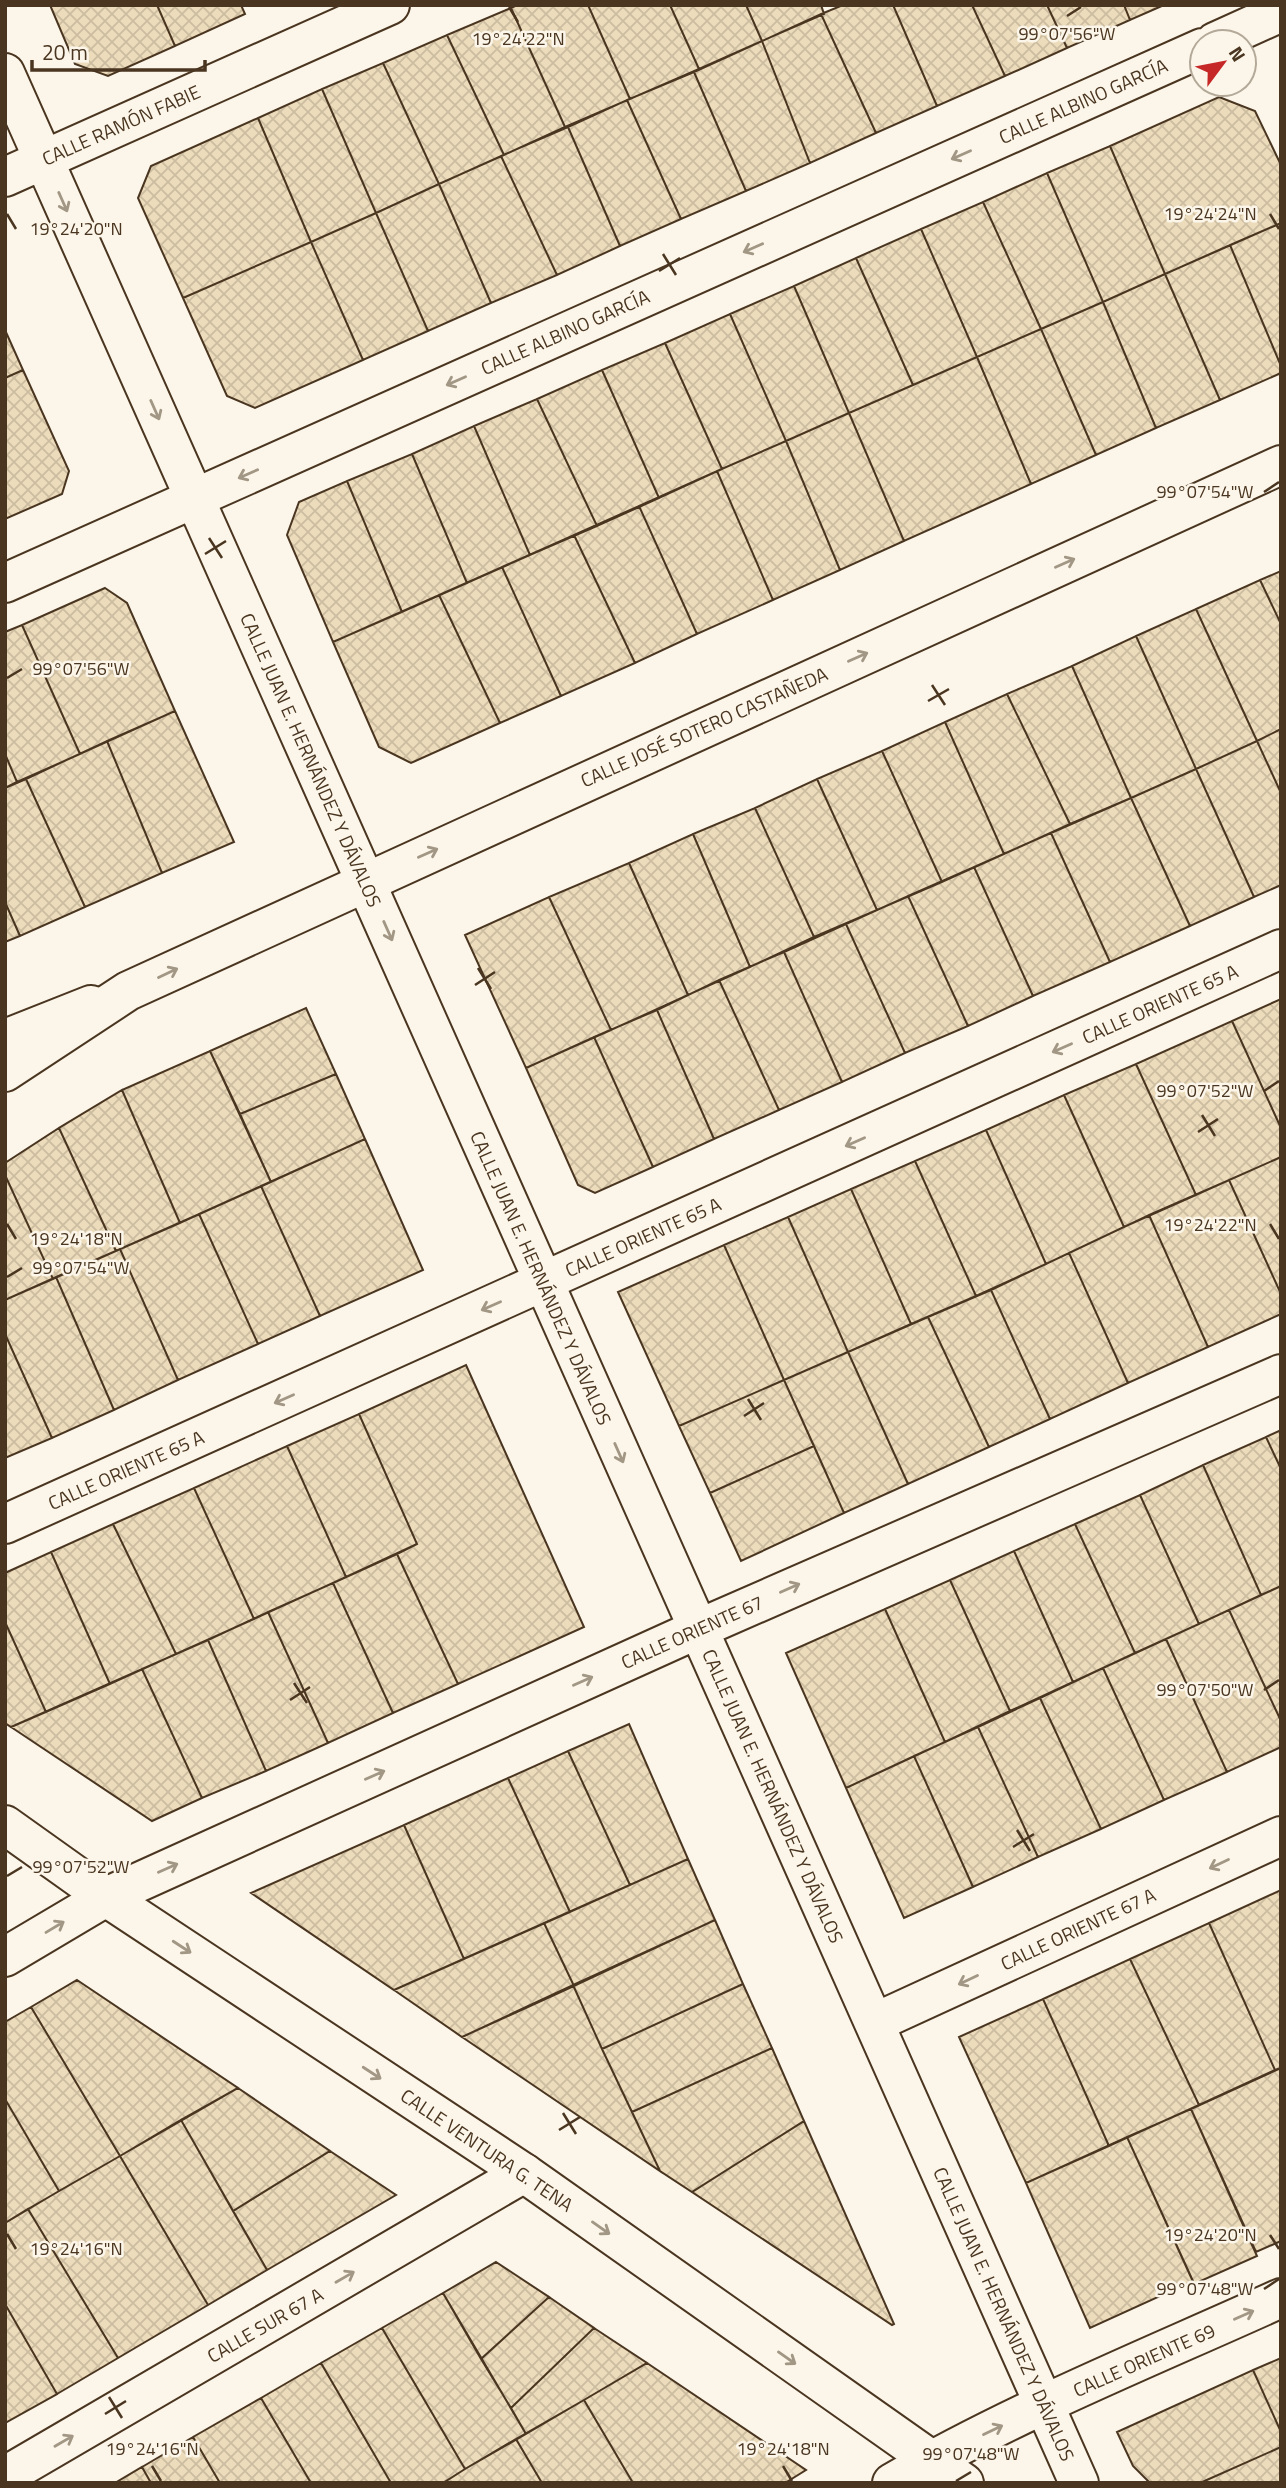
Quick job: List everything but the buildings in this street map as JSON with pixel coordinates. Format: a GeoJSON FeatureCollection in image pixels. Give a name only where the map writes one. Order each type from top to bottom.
{"type":"FeatureCollection","features":[{"type":"Feature","properties":{"kind":"street","name":"CALLE RAMÓN FABIE"},"geometry":{"type":"LineString","coordinates":[[5,177],[390,5]]}},
{"type":"Feature","properties":{"kind":"street"},"geometry":{"type":"LineString","coordinates":[[1244,28],[1278,12]]}},
{"type":"Feature","properties":{"kind":"street","name":"CALLE ALBINO GARCÍA"},"geometry":{"type":"LineString","coordinates":[[5,583],[1188,54]]}},
{"type":"Feature","properties":{"kind":"street","name":"CALLE JUAN E. HERNÁNDEZ Y DÁVALOS"},"geometry":{"type":"LineString","coordinates":[[5,73],[1079,2483]]}},
{"type":"Feature","properties":{"kind":"street","name":"CALLE JOSÉ SOTERO CASTAÑEDA"},"geometry":{"type":"LineString","coordinates":[[5,1039],[128,991],[1281,465]]}},
{"type":"Feature","properties":{"kind":"street","name":"CALLE ORIENTE 65 A"},"geometry":{"type":"LineString","coordinates":[[5,1524],[1281,949]]}},
{"type":"Feature","properties":{"kind":"street","name":"CALLE JOSÉ SOTERO CASTAÑEDA"},"geometry":{"type":"LineString","coordinates":[[5,1072],[128,991]]}},
{"type":"Feature","properties":{"kind":"street","name":"CALLE ORIENTE 67"},"geometry":{"type":"LineString","coordinates":[[5,1957],[106,1897],[698,1629],[1281,1374]]}},
{"type":"Feature","properties":{"kind":"street","name":"CALLE VENTURA G. TENA"},"geometry":{"type":"LineString","coordinates":[[5,1825],[106,1897],[524,2173],[964,2483]]}},
{"type":"Feature","properties":{"kind":"street","name":"CALLE ORIENTE 67 A"},"geometry":{"type":"LineString","coordinates":[[874,2023],[1281,1836]]}},
{"type":"Feature","properties":{"kind":"street","name":"CALLE SUR 67 A"},"geometry":{"type":"LineString","coordinates":[[5,2476],[524,2173]]}},
{"type":"Feature","properties":{"kind":"street","name":"CALLE ORIENTE 69"},"geometry":{"type":"LineString","coordinates":[[892,2483],[931,2460],[1044,2406],[1281,2298]]}}]}
